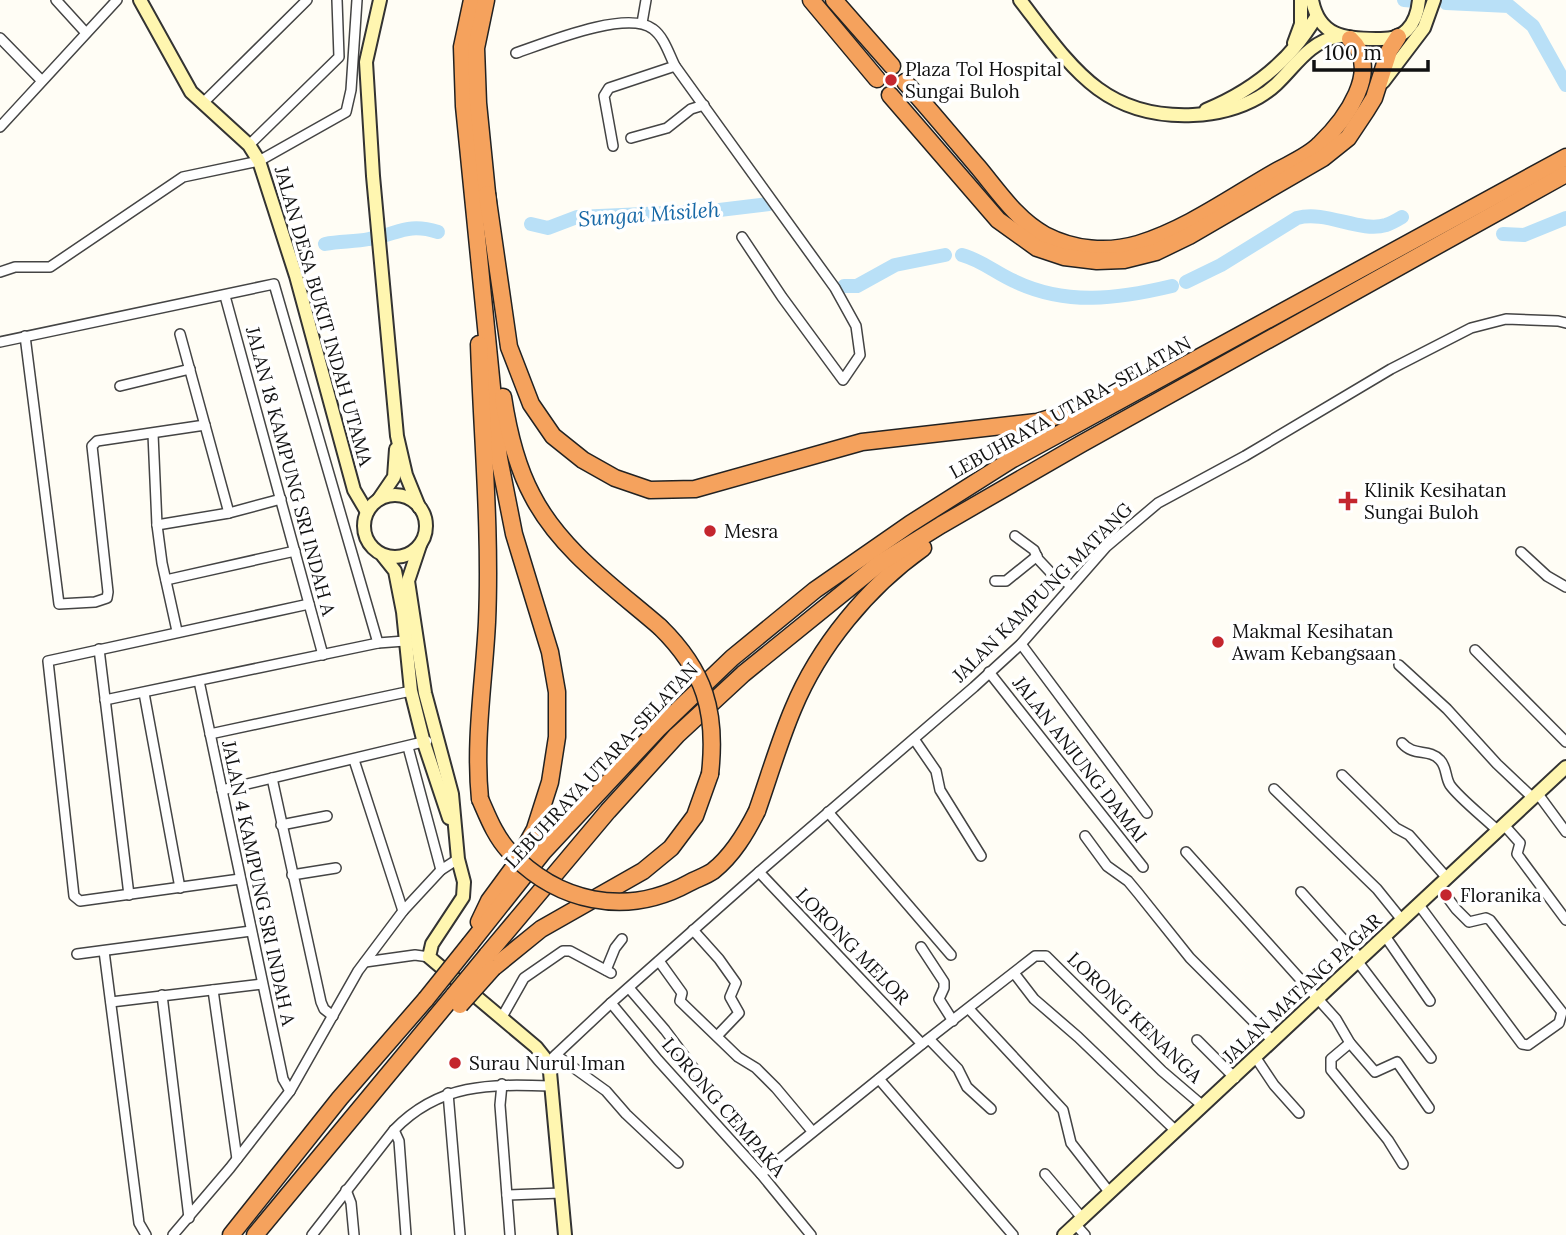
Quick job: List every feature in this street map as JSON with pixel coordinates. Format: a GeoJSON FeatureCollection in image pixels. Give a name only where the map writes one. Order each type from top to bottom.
{"type":"FeatureCollection","features":[{"type":"Feature","properties":{"kind":"highway"},"geometry":{"type":"LineString","coordinates":[[256,1235],[436,1017],[450,1013],[457,1000],[490,962],[541,929],[643,871],[671,848],[695,816],[710,774],[714,742],[708,702],[694,668],[678,645],[660,627],[588,566],[556,531],[532,496],[514,451],[503,394],[471,105],[469,47],[472,0]]}},
{"type":"Feature","properties":{"kind":"highway"},"geometry":{"type":"LineString","coordinates":[[469,47],[486,0]]}},
{"type":"Feature","properties":{"kind":"highway"},"geometry":{"type":"LineString","coordinates":[[811,0],[877,79]]}},
{"type":"Feature","properties":{"kind":"highway"},"geometry":{"type":"LineString","coordinates":[[834,0],[892,66]]}},
{"type":"Feature","properties":{"kind":"highway"},"geometry":{"type":"LineString","coordinates":[[905,82],[1018,215],[1044,234],[1071,245],[1095,250],[1137,244],[1178,228],[1319,146],[1347,111],[1363,78],[1359,47],[1344,37]]}},
{"type":"Feature","properties":{"kind":"highway"},"geometry":{"type":"LineString","coordinates":[[890,95],[998,220],[1037,248],[1064,257],[1097,261],[1124,260],[1156,253],[1189,236],[1323,158],[1348,138],[1374,98],[1384,64],[1398,37]]}},
{"type":"Feature","properties":{"kind":"highway"},"geometry":{"type":"LineString","coordinates":[[953,169],[969,156]]}},
{"type":"Feature","properties":{"kind":"highway","name":"LEBUHRAYA UTARA–SELATAN"},"geometry":{"type":"LineString","coordinates":[[231,1235],[340,1098],[426,999],[543,852],[658,729],[732,658],[815,590],[910,524],[1011,460],[1566,157]]}},
{"type":"Feature","properties":{"kind":"highway","name":"LEBUHRAYA UTARA–SELATAN"},"geometry":{"type":"LineString","coordinates":[[490,962],[608,811],[660,754],[743,674],[880,563],[1081,444],[1566,174]]}},
{"type":"Feature","properties":{"kind":"highway"},"geometry":{"type":"LineString","coordinates":[[481,200],[509,347],[531,404],[553,436],[583,460],[615,478],[650,490],[695,489],[862,442],[1037,422],[1073,411],[1253,329]]}},
{"type":"Feature","properties":{"kind":"highway"},"geometry":{"type":"LineString","coordinates":[[481,200],[487,622],[477,754],[481,799],[490,823],[507,849],[537,876],[579,897],[612,902],[637,902],[673,892],[712,871],[741,841],[757,811],[793,708],[828,644],[867,597],[908,558],[958,525],[983,502]]}},
{"type":"Feature","properties":{"kind":"highway"},"geometry":{"type":"LineString","coordinates":[[470,944],[484,911],[514,867],[535,829],[550,782],[557,737],[557,692],[550,652],[514,534],[499,458],[481,200]]}},
{"type":"Feature","properties":{"kind":"street"},"geometry":{"type":"LineString","coordinates":[[56,0],[86,33]]}},
{"type":"Feature","properties":{"kind":"street"},"geometry":{"type":"LineString","coordinates":[[0,127],[117,0]]}},
{"type":"Feature","properties":{"kind":"street","name":"JALAN DESA BUKIT INDAH UTAMA"},"geometry":{"type":"LineString","coordinates":[[140,0],[191,92],[249,145],[259,161],[296,276],[354,490],[367,512]]}},
{"type":"Feature","properties":{"kind":"street"},"geometry":{"type":"LineString","coordinates":[[203,103],[307,0]]}},
{"type":"Feature","properties":{"kind":"street"},"geometry":{"type":"LineString","coordinates":[[249,145],[339,57],[337,0]]}},
{"type":"Feature","properties":{"kind":"street"},"geometry":{"type":"LineString","coordinates":[[0,272],[15,267],[50,267],[183,177],[259,161],[345,112],[351,90],[357,0]]}},
{"type":"Feature","properties":{"kind":"street"},"geometry":{"type":"LineString","coordinates":[[380,0],[366,62],[371,145],[397,436],[406,475],[426,525],[408,581],[425,693],[452,794],[454,831],[464,882],[463,897],[432,944],[429,957]]}},
{"type":"Feature","properties":{"kind":"street"},"geometry":{"type":"LineString","coordinates":[[642,23],[646,0]]}},
{"type":"Feature","properties":{"kind":"street"},"geometry":{"type":"LineString","coordinates":[[1020,0],[1057,48],[1091,85],[1129,107],[1169,116],[1212,115],[1261,96],[1287,73],[1308,49],[1326,39],[1398,37],[1413,22],[1419,0]]}},
{"type":"Feature","properties":{"kind":"street"},"geometry":{"type":"LineString","coordinates":[[1292,50],[1301,24],[1301,0]]}},
{"type":"Feature","properties":{"kind":"street"},"geometry":{"type":"LineString","coordinates":[[1312,0],[1316,17],[1344,37]]}},
{"type":"Feature","properties":{"kind":"street"},"geometry":{"type":"LineString","coordinates":[[1374,98],[1392,68],[1424,28],[1434,0]]}},
{"type":"Feature","properties":{"kind":"street"},"geometry":{"type":"LineString","coordinates":[[1193,115],[1248,89],[1275,68],[1316,17]]}},
{"type":"Feature","properties":{"kind":"street"},"geometry":{"type":"LineString","coordinates":[[516,53],[599,27],[642,23],[654,29],[675,66],[835,288],[856,326],[860,355],[843,380],[742,237]]}},
{"type":"Feature","properties":{"kind":"street"},"geometry":{"type":"LineString","coordinates":[[0,38],[41,80]]}},
{"type":"Feature","properties":{"kind":"street"},"geometry":{"type":"LineString","coordinates":[[613,146],[604,96],[609,88],[675,66]]}},
{"type":"Feature","properties":{"kind":"street"},"geometry":{"type":"LineString","coordinates":[[631,138],[667,128],[691,109],[704,106]]}},
{"type":"Feature","properties":{"kind":"street"},"geometry":{"type":"LineString","coordinates":[[0,342],[274,284],[378,643]]}},
{"type":"Feature","properties":{"kind":"street","name":"JALAN 18 KAMPUNG SRI INDAH A"},"geometry":{"type":"LineString","coordinates":[[225,296],[323,655]]}},
{"type":"Feature","properties":{"kind":"street","name":"JALAN KAMPUNG MATANG"},"geometry":{"type":"LineString","coordinates":[[551,1059],[693,930],[1021,643],[1106,547],[1158,503],[1245,456],[1391,369],[1471,328],[1506,319],[1566,323]]}},
{"type":"Feature","properties":{"kind":"street"},"geometry":{"type":"LineString","coordinates":[[180,334],[229,513]]}},
{"type":"Feature","properties":{"kind":"street"},"geometry":{"type":"LineString","coordinates":[[24,336],[59,604],[107,598],[92,446],[97,441],[205,425]]}},
{"type":"Feature","properties":{"kind":"street"},"geometry":{"type":"LineString","coordinates":[[120,386],[190,369]]}},
{"type":"Feature","properties":{"kind":"street"},"geometry":{"type":"LineString","coordinates":[[153,434],[157,525],[177,631]]}},
{"type":"Feature","properties":{"kind":"street"},"geometry":{"type":"LineString","coordinates":[[397,436],[394,477],[367,512],[364,532],[374,550],[383,556],[395,571],[411,691],[424,743],[454,831]]}},
{"type":"Feature","properties":{"kind":"street"},"geometry":{"type":"LineString","coordinates":[[379,499],[400,495],[419,506]]}},
{"type":"Feature","properties":{"kind":"street"},"geometry":{"type":"LineString","coordinates":[[157,525],[229,513],[281,499]]}},
{"type":"Feature","properties":{"kind":"street"},"geometry":{"type":"LineString","coordinates":[[1015,536],[1034,550],[1053,575],[1058,575],[1071,586]]}},
{"type":"Feature","properties":{"kind":"street"},"geometry":{"type":"LineString","coordinates":[[383,556],[404,557],[420,545]]}},
{"type":"Feature","properties":{"kind":"street"},"geometry":{"type":"LineString","coordinates":[[166,580],[295,551]]}},
{"type":"Feature","properties":{"kind":"street"},"geometry":{"type":"LineString","coordinates":[[1521,552],[1547,576],[1566,587]]}},
{"type":"Feature","properties":{"kind":"street"},"geometry":{"type":"LineString","coordinates":[[995,581],[1006,581],[1037,556]]}},
{"type":"Feature","properties":{"kind":"street"},"geometry":{"type":"LineString","coordinates":[[240,879],[77,900],[74,896],[48,661],[309,604]]}},
{"type":"Feature","properties":{"kind":"street"},"geometry":{"type":"LineString","coordinates":[[106,700],[378,643],[405,641]]}},
{"type":"Feature","properties":{"kind":"street"},"geometry":{"type":"LineString","coordinates":[[1021,643],[1147,813]]}},
{"type":"Feature","properties":{"kind":"street"},"geometry":{"type":"LineString","coordinates":[[99,649],[129,895]]}},
{"type":"Feature","properties":{"kind":"street"},"geometry":{"type":"LineString","coordinates":[[1475,650],[1566,742]]}},
{"type":"Feature","properties":{"kind":"street"},"geometry":{"type":"LineString","coordinates":[[1399,665],[1447,709],[1497,764],[1535,796],[1566,832]]}},
{"type":"Feature","properties":{"kind":"street","name":"JALAN ANJUNG DAMAI"},"geometry":{"type":"LineString","coordinates":[[989,672],[1143,867]]}},
{"type":"Feature","properties":{"kind":"street","name":"JALAN 4 KAMPUNG SRI INDAH A"},"geometry":{"type":"LineString","coordinates":[[199,681],[262,984],[284,1079],[290,1091]]}},
{"type":"Feature","properties":{"kind":"street"},"geometry":{"type":"LineString","coordinates":[[210,734],[411,691]]}},
{"type":"Feature","properties":{"kind":"street"},"geometry":{"type":"LineString","coordinates":[[144,693],[180,888]]}},
{"type":"Feature","properties":{"kind":"street"},"geometry":{"type":"LineString","coordinates":[[222,790],[424,743],[432,739],[436,730]]}},
{"type":"Feature","properties":{"kind":"street"},"geometry":{"type":"LineString","coordinates":[[914,739],[936,771],[940,790],[981,856]]}},
{"type":"Feature","properties":{"kind":"street"},"geometry":{"type":"LineString","coordinates":[[1402,743],[1408,749],[1430,753],[1439,758],[1446,768],[1450,785],[1520,843],[1517,854],[1566,920]]}},
{"type":"Feature","properties":{"kind":"street"},"geometry":{"type":"LineString","coordinates":[[408,747],[441,870]]}},
{"type":"Feature","properties":{"kind":"street"},"geometry":{"type":"LineString","coordinates":[[354,760],[403,911]]}},
{"type":"Feature","properties":{"kind":"street","name":"JALAN MATANG PAGAR"},"geometry":{"type":"LineString","coordinates":[[1064,1235],[1081,1226],[1110,1193],[1566,767]]}},
{"type":"Feature","properties":{"kind":"street"},"geometry":{"type":"LineString","coordinates":[[1342,775],[1396,828],[1409,835],[1443,882],[1456,909],[1469,922],[1486,918],[1490,920],[1562,1012],[1559,1023],[1528,1045],[1522,1044],[1419,905]]}},
{"type":"Feature","properties":{"kind":"street"},"geometry":{"type":"LineString","coordinates":[[272,778],[321,1002],[324,1009],[333,1016]]}},
{"type":"Feature","properties":{"kind":"street"},"geometry":{"type":"LineString","coordinates":[[1274,789],[1377,888],[1402,920]]}},
{"type":"Feature","properties":{"kind":"street"},"geometry":{"type":"LineString","coordinates":[[828,812],[951,955]]}},
{"type":"Feature","properties":{"kind":"street"},"geometry":{"type":"LineString","coordinates":[[281,825],[327,817]]}},
{"type":"Feature","properties":{"kind":"street"},"geometry":{"type":"LineString","coordinates":[[1085,836],[1107,866],[1138,892],[1189,958],[1273,1041]]}},
{"type":"Feature","properties":{"kind":"street"},"geometry":{"type":"LineString","coordinates":[[1186,852],[1255,932],[1318,999],[1375,1072],[1397,1062],[1429,1108]]}},
{"type":"Feature","properties":{"kind":"street"},"geometry":{"type":"LineString","coordinates":[[173,1235],[290,1091],[365,961],[403,911],[441,870],[458,859]]}},
{"type":"Feature","properties":{"kind":"street"},"geometry":{"type":"LineString","coordinates":[[292,875],[336,868]]}},
{"type":"Feature","properties":{"kind":"street","name":"LORONG MELOR"},"geometry":{"type":"LineString","coordinates":[[759,872],[925,1041],[958,1069],[967,1087],[991,1109]]}},
{"type":"Feature","properties":{"kind":"street"},"geometry":{"type":"LineString","coordinates":[[1301,892],[1359,961],[1431,1058]]}},
{"type":"Feature","properties":{"kind":"street"},"geometry":{"type":"LineString","coordinates":[[693,930],[719,958],[736,982],[730,997],[739,1013],[717,1036]]}},
{"type":"Feature","properties":{"kind":"street"},"geometry":{"type":"LineString","coordinates":[[77,954],[251,931]]}},
{"type":"Feature","properties":{"kind":"street"},"geometry":{"type":"LineString","coordinates":[[1385,936],[1430,1001]]}},
{"type":"Feature","properties":{"kind":"street"},"geometry":{"type":"LineString","coordinates":[[502,1017],[524,978],[563,951],[570,951],[608,972],[614,947],[622,939]]}},
{"type":"Feature","properties":{"kind":"street"},"geometry":{"type":"LineString","coordinates":[[920,947],[944,982],[939,999],[953,1021]]}},
{"type":"Feature","properties":{"kind":"street"},"geometry":{"type":"LineString","coordinates":[[104,951],[139,1223],[146,1235]]}},
{"type":"Feature","properties":{"kind":"street"},"geometry":{"type":"LineString","coordinates":[[365,961],[415,955],[429,957],[551,1059],[606,1091],[625,1114],[678,1163]]}},
{"type":"Feature","properties":{"kind":"street","name":"LORONG KENANGA"},"geometry":{"type":"LineString","coordinates":[[1014,973],[1035,956],[1046,956],[1162,1072],[1203,1107]]}},
{"type":"Feature","properties":{"kind":"street"},"geometry":{"type":"LineString","coordinates":[[659,961],[682,993],[680,1001],[738,1057],[756,1068],[812,1132]]}},
{"type":"Feature","properties":{"kind":"street"},"geometry":{"type":"LineString","coordinates":[[761,1174],[925,1041],[1014,973],[1034,999],[1078,1037],[1176,1131]]}},
{"type":"Feature","properties":{"kind":"street"},"geometry":{"type":"LineString","coordinates":[[111,1002],[262,984]]}},
{"type":"Feature","properties":{"kind":"street"},"geometry":{"type":"LineString","coordinates":[[629,988],[701,1078]]}},
{"type":"Feature","properties":{"kind":"street"},"geometry":{"type":"LineString","coordinates":[[213,990],[237,1159]]}},
{"type":"Feature","properties":{"kind":"street"},"geometry":{"type":"LineString","coordinates":[[162,995],[189,1218]]}},
{"type":"Feature","properties":{"kind":"street","name":"LORONG CEMPAKA"},"geometry":{"type":"LineString","coordinates":[[611,1003],[811,1235]]}},
{"type":"Feature","properties":{"kind":"street"},"geometry":{"type":"LineString","coordinates":[[969,1009],[1063,1110],[1071,1143],[1110,1193]]}},
{"type":"Feature","properties":{"kind":"street"},"geometry":{"type":"LineString","coordinates":[[1197,1040],[1235,1077]]}},
{"type":"Feature","properties":{"kind":"street"},"geometry":{"type":"LineString","coordinates":[[1350,1043],[1331,1059],[1331,1070],[1388,1140],[1403,1164]]}},
{"type":"Feature","properties":{"kind":"street"},"geometry":{"type":"LineString","coordinates":[[1255,1058],[1299,1113]]}},
{"type":"Feature","properties":{"kind":"street"},"geometry":{"type":"LineString","coordinates":[[551,1059],[551,1086],[565,1235]]}},
{"type":"Feature","properties":{"kind":"street"},"geometry":{"type":"LineString","coordinates":[[879,1079],[1013,1235]]}},
{"type":"Feature","properties":{"kind":"street"},"geometry":{"type":"LineString","coordinates":[[312,1235],[409,1114],[448,1093],[502,1084],[551,1086]]}},
{"type":"Feature","properties":{"kind":"street"},"geometry":{"type":"LineString","coordinates":[[502,1084],[500,1105],[510,1235]]}},
{"type":"Feature","properties":{"kind":"street"},"geometry":{"type":"LineString","coordinates":[[448,1093],[460,1235]]}},
{"type":"Feature","properties":{"kind":"street"},"geometry":{"type":"LineString","coordinates":[[394,1130],[399,1141],[406,1235]]}},
{"type":"Feature","properties":{"kind":"street"},"geometry":{"type":"LineString","coordinates":[[1045,1174],[1081,1226]]}},
{"type":"Feature","properties":{"kind":"street"},"geometry":{"type":"LineString","coordinates":[[346,1191],[351,1203],[354,1235]]}},
{"type":"Feature","properties":{"kind":"street"},"geometry":{"type":"LineString","coordinates":[[507,1195],[561,1193]]}},
{"type":"Feature","properties":{"kind":"waterway"},"geometry":{"type":"LineString","coordinates":[[1404,0],[1417,1]]}},
{"type":"Feature","properties":{"kind":"waterway"},"geometry":{"type":"LineString","coordinates":[[1446,3],[1509,6],[1533,26],[1566,85]]}},
{"type":"Feature","properties":{"kind":"waterway","name":"Sungai Misileh"},"geometry":{"type":"LineString","coordinates":[[531,224],[548,228],[577,217],[711,211],[769,204]]}},
{"type":"Feature","properties":{"kind":"waterway","name":"Sungai Misileh"},"geometry":{"type":"LineString","coordinates":[[1186,282],[1221,265],[1297,218],[1319,217],[1376,227],[1402,217]]}},
{"type":"Feature","properties":{"kind":"waterway","name":"Sungai Misileh"},"geometry":{"type":"LineString","coordinates":[[1503,234],[1524,235],[1566,218]]}},
{"type":"Feature","properties":{"kind":"waterway","name":"Sungai Misileh"},"geometry":{"type":"LineString","coordinates":[[325,244],[369,239],[418,228],[438,232]]}},
{"type":"Feature","properties":{"kind":"waterway","name":"Sungai Misileh"},"geometry":{"type":"LineString","coordinates":[[844,286],[857,286],[895,265],[945,255]]}},
{"type":"Feature","properties":{"kind":"waterway","name":"Sungai Misileh"},"geometry":{"type":"LineString","coordinates":[[962,255],[1034,289],[1073,297],[1112,297],[1172,286]]}},
{"type":"Feature","properties":{"kind":"place","name":"Plaza Tol Hospital Sungai Buloh"},"geometry":{"type":"Point","coordinates":[891,80]}},
{"type":"Feature","properties":{"kind":"place","name":"Klinik Kesihatan Sungai Buloh"},"geometry":{"type":"Point","coordinates":[1348,501]}},
{"type":"Feature","properties":{"kind":"place","name":"Mesra"},"geometry":{"type":"Point","coordinates":[710,531]}},
{"type":"Feature","properties":{"kind":"place","name":"Makmal Kesihatan Awam Kebangsaan"},"geometry":{"type":"Point","coordinates":[1218,642]}},
{"type":"Feature","properties":{"kind":"place","name":"Floranika"},"geometry":{"type":"Point","coordinates":[1446,895]}},
{"type":"Feature","properties":{"kind":"place","name":"Surau Nurul Iman"},"geometry":{"type":"Point","coordinates":[455,1063]}}]}
